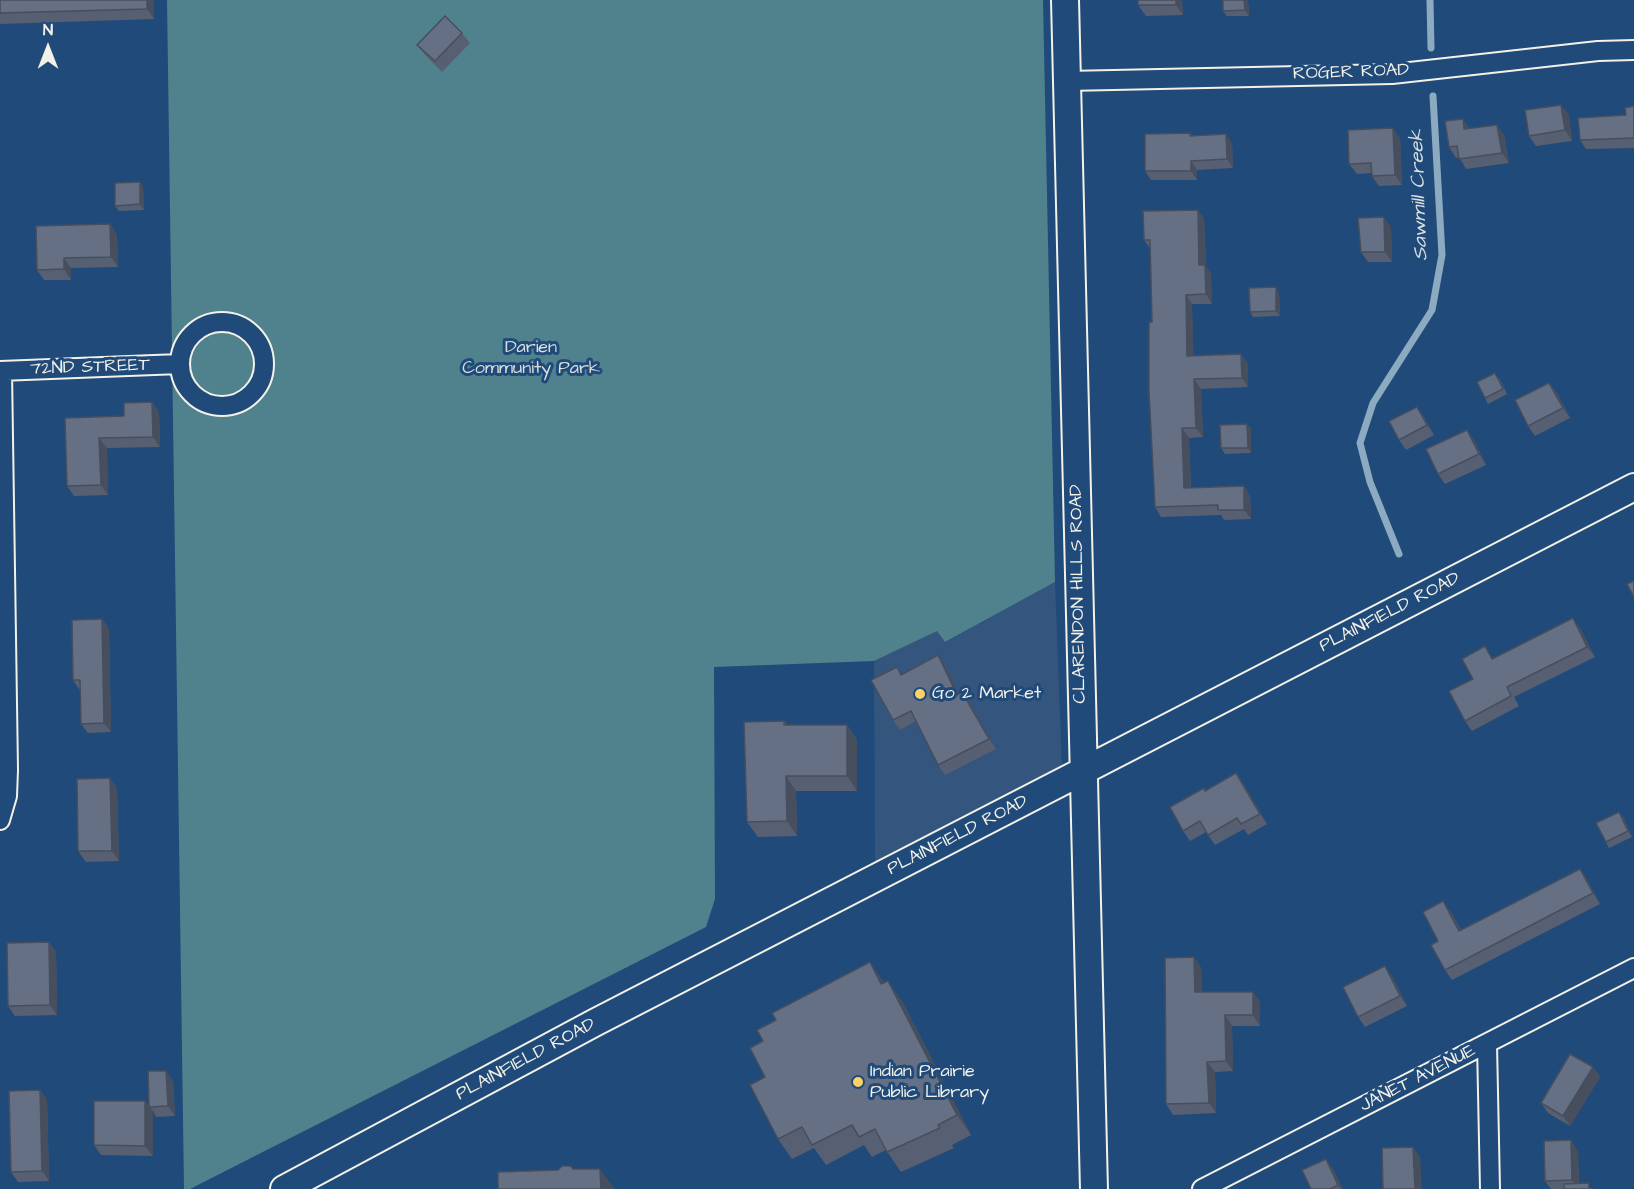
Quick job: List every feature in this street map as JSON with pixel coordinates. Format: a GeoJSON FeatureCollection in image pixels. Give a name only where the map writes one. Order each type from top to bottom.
{"type":"FeatureCollection","features":[{"type":"Feature","properties":{"kind":"main road","name":"CLARENDON HILLS ROAD"},"geometry":{"type":"LineString","coordinates":[[1065,0],[1094,1189]]}},
{"type":"Feature","properties":{"kind":"main road","name":"PLAINFIELD ROAD"},"geometry":{"type":"LineString","coordinates":[[284,1189],[596,1022],[1634,487]]}},
{"type":"Feature","properties":{"kind":"street","name":"ROGER ROAD"},"geometry":{"type":"LineString","coordinates":[[1067,81],[1392,74],[1598,51],[1634,50]]}},
{"type":"Feature","properties":{"kind":"street"},"geometry":{"type":"LineString","coordinates":[[222,322],[247,330],[262,352],[264,364],[262,379],[254,391],[243,401],[229,406],[215,406],[201,401],[190,391],[183,379],[180,364],[182,352],[197,330],[222,322]]}},
{"type":"Feature","properties":{"kind":"street","name":"72ND STREET"},"geometry":{"type":"LineString","coordinates":[[1,371],[180,364]]}},
{"type":"Feature","properties":{"kind":"street"},"geometry":{"type":"LineString","coordinates":[[0,820],[7,796],[8,770],[1,371]]}},
{"type":"Feature","properties":{"kind":"street","name":"JANET AVENUE"},"geometry":{"type":"LineString","coordinates":[[1202,1189],[1634,968]]}},
{"type":"Feature","properties":{"kind":"street"},"geometry":{"type":"LineString","coordinates":[[1487,1044],[1490,1189]]}},
{"type":"Feature","properties":{"kind":"shaded area"},"geometry":{"type":"Polygon","coordinates":[[[1055,582],[1062,769],[875,869],[874,661],[937,630],[946,642],[1055,582]]]}},
{"type":"Feature","properties":{"kind":"green space","name":"Darien Community Park"},"geometry":{"type":"Polygon","coordinates":[[[167,0],[1043,0],[1055,582],[945,642],[937,631],[874,661],[714,667],[715,899],[706,927],[190,1189],[184,1189],[167,0]]]}},
{"type":"Feature","properties":{"kind":"building"},"geometry":{"type":"Polygon","coordinates":[[[0,0],[147,0],[147,9],[0,13],[0,0]]]}},
{"type":"Feature","properties":{"kind":"building"},"geometry":{"type":"Polygon","coordinates":[[[1138,0],[1176,0],[1176,5],[1138,5],[1138,0]]]}},
{"type":"Feature","properties":{"kind":"building"},"geometry":{"type":"Polygon","coordinates":[[[1223,0],[1244,0],[1245,10],[1223,11],[1223,0]]]}},
{"type":"Feature","properties":{"kind":"building"},"geometry":{"type":"Polygon","coordinates":[[[445,16],[462,33],[435,61],[417,45],[445,16]]]}},
{"type":"Feature","properties":{"kind":"building"},"geometry":{"type":"Polygon","coordinates":[[[1561,105],[1565,130],[1529,136],[1525,110],[1561,105]]]}},
{"type":"Feature","properties":{"kind":"building"},"geometry":{"type":"Polygon","coordinates":[[[1634,106],[1634,138],[1580,140],[1578,118],[1626,115],[1625,108],[1634,106]]]}},
{"type":"Feature","properties":{"kind":"building"},"geometry":{"type":"Polygon","coordinates":[[[1463,119],[1464,129],[1497,125],[1502,153],[1459,159],[1457,146],[1449,147],[1445,121],[1463,119]]]}},
{"type":"Feature","properties":{"kind":"building"},"geometry":{"type":"Polygon","coordinates":[[[1393,128],[1395,175],[1372,176],[1371,163],[1349,164],[1348,130],[1393,128]]]}},
{"type":"Feature","properties":{"kind":"building"},"geometry":{"type":"Polygon","coordinates":[[[1190,133],[1190,136],[1226,134],[1227,159],[1191,161],[1191,171],[1145,171],[1145,134],[1190,133]]]}},
{"type":"Feature","properties":{"kind":"building"},"geometry":{"type":"Polygon","coordinates":[[[140,182],[140,204],[115,206],[115,183],[140,182]]]}},
{"type":"Feature","properties":{"kind":"building"},"geometry":{"type":"Polygon","coordinates":[[[1198,210],[1199,265],[1205,265],[1206,294],[1186,295],[1187,356],[1241,354],[1242,378],[1194,379],[1196,428],[1182,428],[1184,488],[1244,486],[1244,510],[1218,510],[1218,505],[1155,507],[1149,392],[1149,322],[1152,322],[1150,240],[1144,240],[1143,211],[1198,210]]]}},
{"type":"Feature","properties":{"kind":"building"},"geometry":{"type":"Polygon","coordinates":[[[1384,217],[1385,252],[1361,252],[1358,218],[1384,217]]]}},
{"type":"Feature","properties":{"kind":"building"},"geometry":{"type":"Polygon","coordinates":[[[110,224],[111,257],[64,258],[64,269],[37,270],[36,226],[110,224]]]}},
{"type":"Feature","properties":{"kind":"building"},"geometry":{"type":"Polygon","coordinates":[[[1276,287],[1276,311],[1250,312],[1249,288],[1276,287]]]}},
{"type":"Feature","properties":{"kind":"building"},"geometry":{"type":"Polygon","coordinates":[[[1495,373],[1503,389],[1485,398],[1477,382],[1495,373]]]}},
{"type":"Feature","properties":{"kind":"building"},"geometry":{"type":"Polygon","coordinates":[[[1549,383],[1563,408],[1528,426],[1515,400],[1549,383]]]}},
{"type":"Feature","properties":{"kind":"building"},"geometry":{"type":"Polygon","coordinates":[[[152,402],[153,437],[99,438],[101,485],[67,486],[65,418],[124,416],[124,403],[152,402]]]}},
{"type":"Feature","properties":{"kind":"building"},"geometry":{"type":"Polygon","coordinates":[[[1417,407],[1427,425],[1399,440],[1389,421],[1417,407]]]}},
{"type":"Feature","properties":{"kind":"building"},"geometry":{"type":"Polygon","coordinates":[[[1247,424],[1248,448],[1221,448],[1220,425],[1247,424]]]}},
{"type":"Feature","properties":{"kind":"building"},"geometry":{"type":"Polygon","coordinates":[[[1467,430],[1479,454],[1438,474],[1426,449],[1467,430]]]}},
{"type":"Feature","properties":{"kind":"building"},"geometry":{"type":"Polygon","coordinates":[[[1634,581],[1634,597],[1627,584],[1634,581]]]}},
{"type":"Feature","properties":{"kind":"building"},"geometry":{"type":"Polygon","coordinates":[[[1573,618],[1587,647],[1507,687],[1511,696],[1465,721],[1449,691],[1473,679],[1462,659],[1485,646],[1492,659],[1573,618]]]}},
{"type":"Feature","properties":{"kind":"building"},"geometry":{"type":"Polygon","coordinates":[[[102,619],[104,723],[81,724],[80,680],[73,680],[72,620],[102,619]]]}},
{"type":"Feature","properties":{"kind":"building"},"geometry":{"type":"Polygon","coordinates":[[[938,655],[957,695],[962,692],[989,739],[938,765],[911,711],[893,720],[871,680],[897,667],[901,675],[938,655]]]}},
{"type":"Feature","properties":{"kind":"building"},"geometry":{"type":"Polygon","coordinates":[[[784,721],[784,725],[847,725],[847,776],[786,776],[787,821],[747,822],[744,722],[784,721]]]}},
{"type":"Feature","properties":{"kind":"building"},"geometry":{"type":"Polygon","coordinates":[[[1236,773],[1260,814],[1241,824],[1237,818],[1208,835],[1200,821],[1183,831],[1170,807],[1204,788],[1205,791],[1236,773]]]}},
{"type":"Feature","properties":{"kind":"building"},"geometry":{"type":"Polygon","coordinates":[[[110,778],[112,851],[78,851],[77,779],[110,778]]]}},
{"type":"Feature","properties":{"kind":"building"},"geometry":{"type":"Polygon","coordinates":[[[1619,812],[1628,831],[1606,842],[1596,823],[1619,812]]]}},
{"type":"Feature","properties":{"kind":"building"},"geometry":{"type":"Polygon","coordinates":[[[1580,869],[1593,893],[1445,970],[1431,945],[1438,941],[1423,912],[1443,901],[1459,931],[1580,869]]]}},
{"type":"Feature","properties":{"kind":"building"},"geometry":{"type":"Polygon","coordinates":[[[49,942],[50,1005],[8,1006],[7,943],[49,942]]]}},
{"type":"Feature","properties":{"kind":"building"},"geometry":{"type":"Polygon","coordinates":[[[1194,957],[1195,992],[1253,992],[1253,1015],[1225,1015],[1226,1061],[1207,1062],[1209,1103],[1166,1104],[1165,958],[1194,957]]]}},
{"type":"Feature","properties":{"kind":"building","name":"Indian Prairie Public Library"},"geometry":{"type":"Polygon","coordinates":[[[870,962],[881,984],[888,981],[957,1115],[938,1125],[940,1128],[887,1152],[875,1129],[859,1137],[852,1125],[812,1145],[802,1127],[778,1139],[750,1085],[765,1077],[750,1048],[763,1041],[757,1030],[776,1020],[772,1013],[870,962]]]}},
{"type":"Feature","properties":{"kind":"building"},"geometry":{"type":"Polygon","coordinates":[[[1385,966],[1400,996],[1358,1017],[1343,987],[1385,966]]]}},
{"type":"Feature","properties":{"kind":"building"},"geometry":{"type":"Polygon","coordinates":[[[1570,1054],[1593,1067],[1563,1116],[1541,1103],[1570,1054]]]}},
{"type":"Feature","properties":{"kind":"building"},"geometry":{"type":"Polygon","coordinates":[[[148,1071],[166,1071],[168,1106],[149,1107],[148,1071]]]}},
{"type":"Feature","properties":{"kind":"building"},"geometry":{"type":"Polygon","coordinates":[[[40,1090],[42,1171],[11,1172],[9,1091],[40,1090]]]}},
{"type":"Feature","properties":{"kind":"building"},"geometry":{"type":"Polygon","coordinates":[[[94,1101],[145,1101],[145,1146],[94,1145],[94,1101]]]}},
{"type":"Feature","properties":{"kind":"building"},"geometry":{"type":"Polygon","coordinates":[[[1571,1140],[1572,1180],[1545,1181],[1544,1141],[1571,1140]]]}},
{"type":"Feature","properties":{"kind":"building"},"geometry":{"type":"Polygon","coordinates":[[[1413,1147],[1415,1189],[1383,1189],[1382,1148],[1413,1147]]]}},
{"type":"Feature","properties":{"kind":"building"},"geometry":{"type":"Polygon","coordinates":[[[1326,1159],[1338,1185],[1330,1189],[1311,1189],[1302,1170],[1326,1159]]]}},
{"type":"Feature","properties":{"kind":"building"},"geometry":{"type":"Polygon","coordinates":[[[562,1166],[571,1166],[573,1169],[600,1169],[601,1189],[498,1189],[498,1172],[558,1170],[562,1166]]]}},
{"type":"Feature","properties":{"kind":"building"},"geometry":{"type":"Polygon","coordinates":[[[1589,1183],[1589,1189],[1564,1189],[1564,1184],[1589,1183]]]}},
{"type":"Feature","properties":{"kind":"waterway","name":"Sawmill Creek"},"geometry":{"type":"LineString","coordinates":[[1430,0],[1431,48]]}},
{"type":"Feature","properties":{"kind":"waterway","name":"Sawmill Creek"},"geometry":{"type":"LineString","coordinates":[[1399,554],[1370,482],[1360,443],[1373,403],[1432,310],[1442,255],[1433,96]]}},
{"type":"Feature","properties":{"kind":"place","name":"Go 2 Market"},"geometry":{"type":"Point","coordinates":[920,694]}},
{"type":"Feature","properties":{"kind":"place","name":"Indian Prairie Public Library"},"geometry":{"type":"Point","coordinates":[858,1082]}}]}
